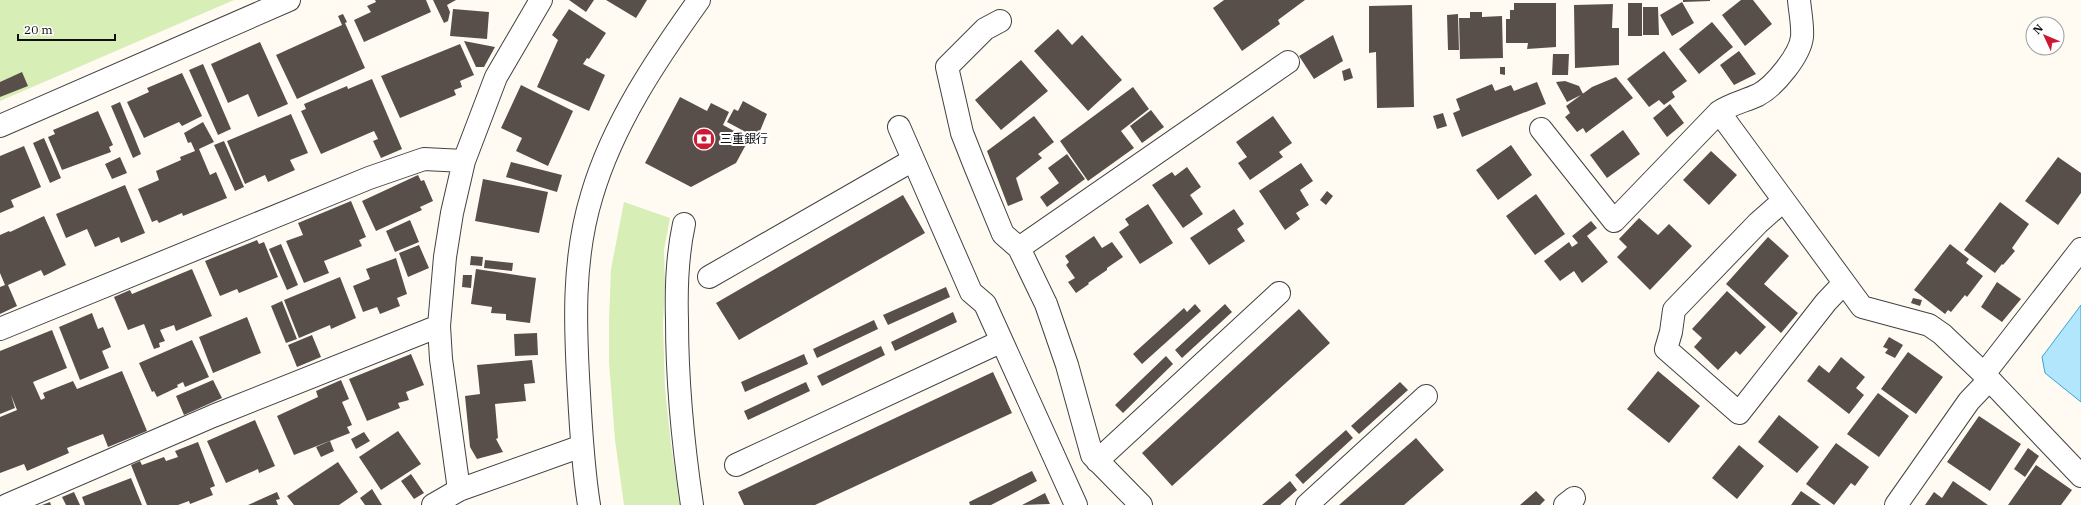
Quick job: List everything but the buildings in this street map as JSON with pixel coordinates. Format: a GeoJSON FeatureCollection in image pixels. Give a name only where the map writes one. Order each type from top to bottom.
{"type":"FeatureCollection","features":[{"type":"Feature","properties":{"kind":"street"},"geometry":{"type":"LineString","coordinates":[[0,126],[289,0]]}},
{"type":"Feature","properties":{"kind":"street"},"geometry":{"type":"LineString","coordinates":[[459,490],[441,359],[439,326],[445,257],[464,161],[496,77],[541,0]]}},
{"type":"Feature","properties":{"kind":"street"},"geometry":{"type":"LineString","coordinates":[[589,505],[582,446],[575,309],[580,242],[592,194],[628,112],[660,55],[699,0]]}},
{"type":"Feature","properties":{"kind":"street"},"geometry":{"type":"LineString","coordinates":[[1541,129],[1614,221],[1719,112],[1759,94],[1771,85],[1789,65],[1798,51],[1802,37],[1799,0]]}},
{"type":"Feature","properties":{"kind":"street"},"geometry":{"type":"LineString","coordinates":[[1000,21],[985,29],[947,67],[962,133],[1003,234],[1019,248],[1046,304],[1067,365],[1092,455],[1140,505]]}},
{"type":"Feature","properties":{"kind":"street"},"geometry":{"type":"LineString","coordinates":[[1019,248],[1288,62]]}},
{"type":"Feature","properties":{"kind":"street"},"geometry":{"type":"LineString","coordinates":[[1719,112],[1862,307],[1929,325],[1942,334],[1987,377],[2081,476]]}},
{"type":"Feature","properties":{"kind":"street"},"geometry":{"type":"LineString","coordinates":[[899,127],[971,292],[985,304],[1000,342],[1076,505]]}},
{"type":"Feature","properties":{"kind":"street"},"geometry":{"type":"LineString","coordinates":[[0,329],[369,178],[424,159],[464,161]]}},
{"type":"Feature","properties":{"kind":"street"},"geometry":{"type":"LineString","coordinates":[[709,277],[913,160]]}},
{"type":"Feature","properties":{"kind":"street"},"geometry":{"type":"LineString","coordinates":[[1783,201],[1758,223],[1674,310],[1671,332],[1666,349],[1739,413],[1826,302],[1844,283]]}},
{"type":"Feature","properties":{"kind":"street"},"geometry":{"type":"LineString","coordinates":[[684,224],[678,249],[677,344],[683,437],[692,505]]}},
{"type":"Feature","properties":{"kind":"street"},"geometry":{"type":"LineString","coordinates":[[1896,505],[1969,401],[2081,249]]}},
{"type":"Feature","properties":{"kind":"street"},"geometry":{"type":"LineString","coordinates":[[1097,461],[1279,293]]}},
{"type":"Feature","properties":{"kind":"street"},"geometry":{"type":"LineString","coordinates":[[7,505],[227,410],[439,326]]}},
{"type":"Feature","properties":{"kind":"street"},"geometry":{"type":"LineString","coordinates":[[736,465],[1000,342]]}},
{"type":"Feature","properties":{"kind":"street"},"geometry":{"type":"LineString","coordinates":[[1307,505],[1426,396]]}},
{"type":"Feature","properties":{"kind":"street"},"geometry":{"type":"LineString","coordinates":[[433,505],[459,490],[582,446]]}},
{"type":"Feature","properties":{"kind":"green space"},"geometry":{"type":"Polygon","coordinates":[[[0,0],[234,0],[0,101],[0,0]]]}},
{"type":"Feature","properties":{"kind":"green space"},"geometry":{"type":"Polygon","coordinates":[[[624,202],[670,218],[664,250],[665,283],[663,325],[665,388],[671,445],[680,505],[624,505],[615,440],[609,362],[609,321],[611,269],[624,202]]]}},
{"type":"Feature","properties":{"kind":"water"},"geometry":{"type":"Polygon","coordinates":[[[2081,305],[2081,402],[2045,373],[2042,357],[2081,305]]]}},
{"type":"Feature","properties":{"kind":"place","name":"三重銀行"},"geometry":{"type":"Point","coordinates":[704,139]}}]}
